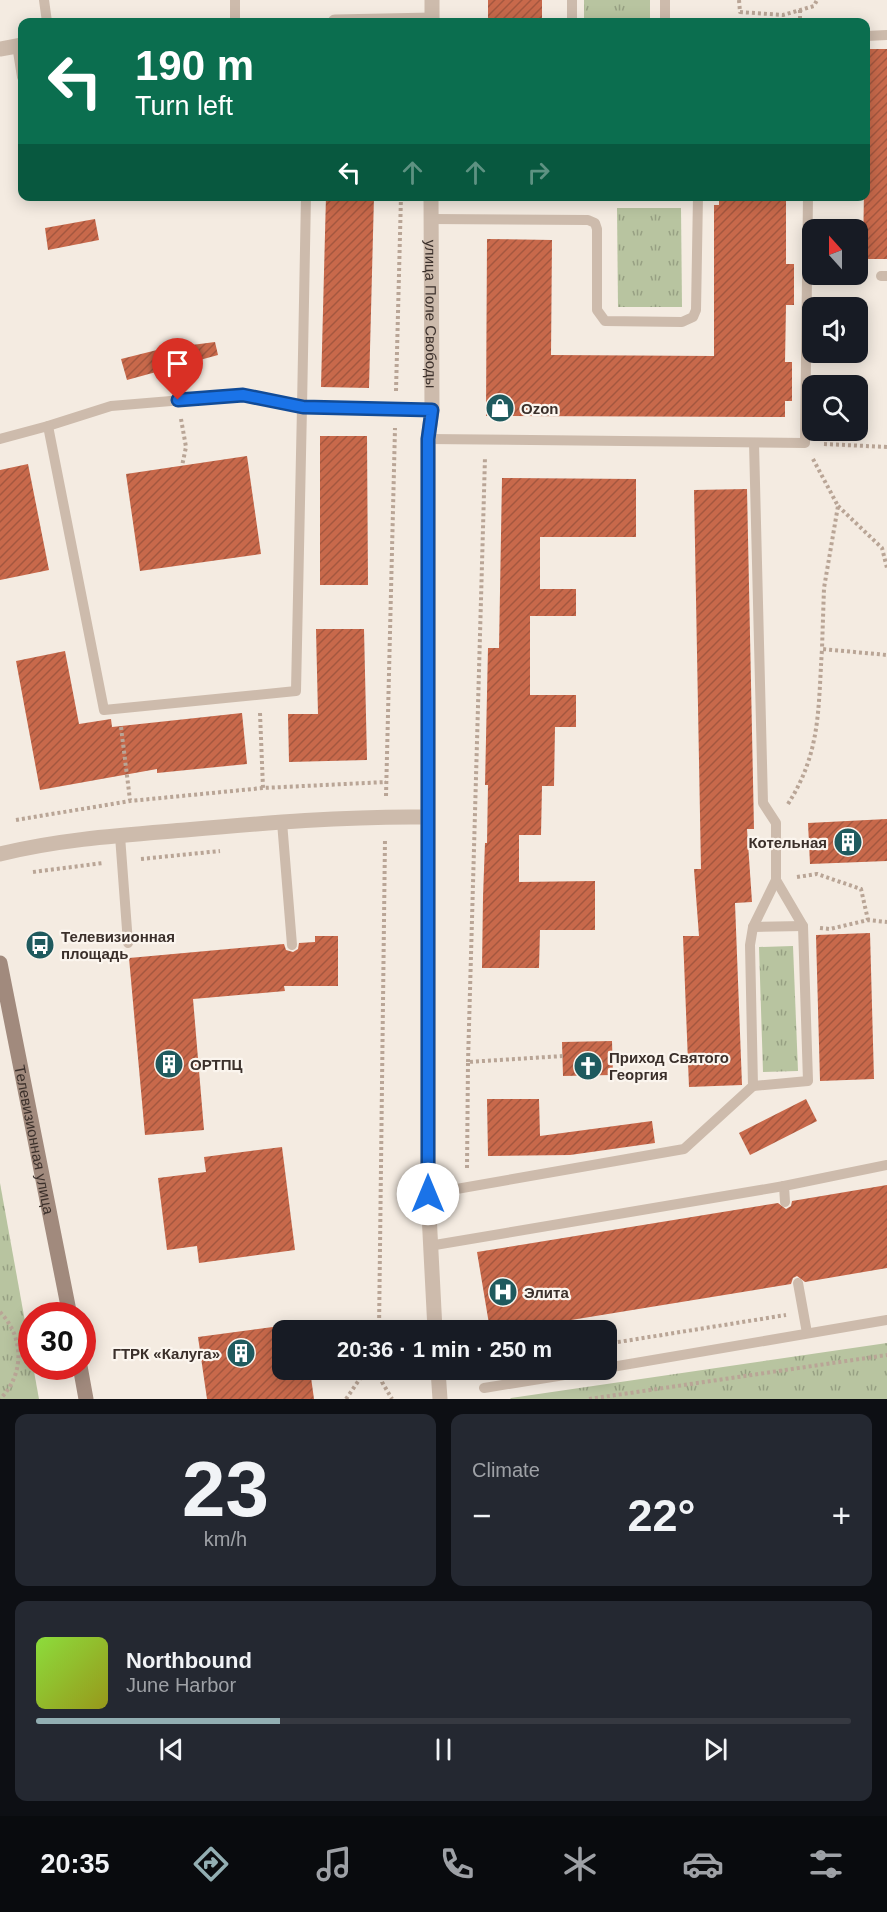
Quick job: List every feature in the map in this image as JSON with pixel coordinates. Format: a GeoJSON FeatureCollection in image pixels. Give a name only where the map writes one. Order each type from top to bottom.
{"type":"FeatureCollection","features":[{"type":"Feature","properties":{"kind":"main road","name":"Телевизионная улица"},"geometry":{"type":"LineString","coordinates":[[0,963],[67,1302]]}},
{"type":"Feature","properties":{"kind":"main road"},"geometry":{"type":"LineString","coordinates":[[83,1380],[86,1399]]}},
{"type":"Feature","properties":{"kind":"street"},"geometry":{"type":"LineString","coordinates":[[432,0],[432,18]]}},
{"type":"Feature","properties":{"kind":"street"},"geometry":{"type":"LineString","coordinates":[[0,49],[18,45]]}},
{"type":"Feature","properties":{"kind":"street","name":"улица Поле Свободы"},"geometry":{"type":"LineString","coordinates":[[431,201],[432,410],[428,439],[426,817],[428,1194],[434,1320]]}},
{"type":"Feature","properties":{"kind":"street"},"geometry":{"type":"LineString","coordinates":[[0,854],[23,848],[120,836],[282,822],[426,817]]}},
{"type":"Feature","properties":{"kind":"street"},"geometry":{"type":"LineString","coordinates":[[439,1380],[440,1399]]}},
{"type":"Feature","properties":{"kind":"lane"},"geometry":{"type":"LineString","coordinates":[[44,0],[46,18]]}},
{"type":"Feature","properties":{"kind":"lane"},"geometry":{"type":"LineString","coordinates":[[235,0],[235,18]]}},
{"type":"Feature","properties":{"kind":"lane"},"geometry":{"type":"LineString","coordinates":[[572,0],[572,18]]}},
{"type":"Feature","properties":{"kind":"lane"},"geometry":{"type":"LineString","coordinates":[[665,0],[665,18]]}},
{"type":"Feature","properties":{"kind":"lane"},"geometry":{"type":"LineString","coordinates":[[870,36],[887,35]]}},
{"type":"Feature","properties":{"kind":"lane"},"geometry":{"type":"LineString","coordinates":[[48,426],[104,710],[296,691],[306,201]]}},
{"type":"Feature","properties":{"kind":"lane"},"geometry":{"type":"LineString","coordinates":[[431,219],[588,220],[595,223],[597,229],[597,310],[600,317],[605,321],[682,322],[693,317],[696,310],[698,201]]}},
{"type":"Feature","properties":{"kind":"lane"},"geometry":{"type":"LineString","coordinates":[[428,439],[805,443],[808,201]]}},
{"type":"Feature","properties":{"kind":"lane"},"geometry":{"type":"LineString","coordinates":[[0,439],[111,406],[243,395],[303,407],[432,410]]}},
{"type":"Feature","properties":{"kind":"lane"},"geometry":{"type":"LineString","coordinates":[[753,1086],[750,945],[753,927],[776,880],[776,823],[763,803],[754,443]]}},
{"type":"Feature","properties":{"kind":"lane"},"geometry":{"type":"LineString","coordinates":[[282,822],[292,945]]}},
{"type":"Feature","properties":{"kind":"lane"},"geometry":{"type":"LineString","coordinates":[[120,836],[128,943]]}},
{"type":"Feature","properties":{"kind":"lane"},"geometry":{"type":"LineString","coordinates":[[428,1194],[684,1149],[753,1086],[808,1081],[803,926],[776,880]]}},
{"type":"Feature","properties":{"kind":"lane"},"geometry":{"type":"LineString","coordinates":[[753,927],[803,926]]}},
{"type":"Feature","properties":{"kind":"lane"},"geometry":{"type":"LineString","coordinates":[[429,1246],[784,1186],[887,1165]]}},
{"type":"Feature","properties":{"kind":"lane"},"geometry":{"type":"LineString","coordinates":[[784,1186],[784,1202]]}},
{"type":"Feature","properties":{"kind":"lane"},"geometry":{"type":"LineString","coordinates":[[798,1283],[807,1333]]}},
{"type":"Feature","properties":{"kind":"lane"},"geometry":{"type":"LineString","coordinates":[[617,1366],[887,1320]]}},
{"type":"Feature","properties":{"kind":"lane"},"geometry":{"type":"LineString","coordinates":[[484,1388],[533,1380]]}},
{"type":"Feature","properties":{"kind":"path"},"geometry":{"type":"LineString","coordinates":[[739,0],[740,12],[783,15],[814,6],[817,0]]}},
{"type":"Feature","properties":{"kind":"path"},"geometry":{"type":"LineString","coordinates":[[800,10],[800,18]]}},
{"type":"Feature","properties":{"kind":"path"},"geometry":{"type":"LineString","coordinates":[[386,817],[401,201]]}},
{"type":"Feature","properties":{"kind":"path"},"geometry":{"type":"LineString","coordinates":[[178,400],[186,447],[182,466]]}},
{"type":"Feature","properties":{"kind":"path"},"geometry":{"type":"LineString","coordinates":[[467,1187],[468,1062],[486,440]]}},
{"type":"Feature","properties":{"kind":"path"},"geometry":{"type":"LineString","coordinates":[[805,443],[887,447]]}},
{"type":"Feature","properties":{"kind":"path"},"geometry":{"type":"LineString","coordinates":[[805,443],[838,506],[882,548],[887,568]]}},
{"type":"Feature","properties":{"kind":"path"},"geometry":{"type":"LineString","coordinates":[[776,823],[802,782],[815,744],[824,588],[838,506]]}},
{"type":"Feature","properties":{"kind":"path"},"geometry":{"type":"LineString","coordinates":[[822,649],[887,655]]}},
{"type":"Feature","properties":{"kind":"path"},"geometry":{"type":"LineString","coordinates":[[260,695],[264,788]]}},
{"type":"Feature","properties":{"kind":"path"},"geometry":{"type":"LineString","coordinates":[[118,709],[130,801]]}},
{"type":"Feature","properties":{"kind":"path"},"geometry":{"type":"LineString","coordinates":[[16,820],[130,801],[264,788],[386,782]]}},
{"type":"Feature","properties":{"kind":"path"},"geometry":{"type":"LineString","coordinates":[[374,837],[385,836],[379,1320]]}},
{"type":"Feature","properties":{"kind":"path"},"geometry":{"type":"LineString","coordinates":[[27,872],[226,851]]}},
{"type":"Feature","properties":{"kind":"path"},"geometry":{"type":"LineString","coordinates":[[776,880],[817,874],[861,889],[868,920]]}},
{"type":"Feature","properties":{"kind":"path"},"geometry":{"type":"LineString","coordinates":[[803,926],[830,929],[868,920],[887,922]]}},
{"type":"Feature","properties":{"kind":"path"},"geometry":{"type":"LineString","coordinates":[[468,1062],[563,1056]]}},
{"type":"Feature","properties":{"kind":"path"},"geometry":{"type":"LineString","coordinates":[[0,1312],[9,1323],[18,1344]]}},
{"type":"Feature","properties":{"kind":"path"},"geometry":{"type":"LineString","coordinates":[[617,1342],[803,1312]]}},
{"type":"Feature","properties":{"kind":"path"},"geometry":{"type":"LineString","coordinates":[[589,1399],[887,1355]]}},
{"type":"Feature","properties":{"kind":"path"},"geometry":{"type":"LineString","coordinates":[[0,1399],[15,1378],[18,1361]]}},
{"type":"Feature","properties":{"kind":"path"},"geometry":{"type":"LineString","coordinates":[[346,1399],[359,1380]]}},
{"type":"Feature","properties":{"kind":"path"},"geometry":{"type":"LineString","coordinates":[[382,1380],[392,1399]]}},
{"type":"Feature","properties":{"kind":"green space"},"geometry":{"type":"Polygon","coordinates":[[[584,0],[650,0],[650,18],[584,18],[584,0]]]}},
{"type":"Feature","properties":{"kind":"green space"},"geometry":{"type":"Polygon","coordinates":[[[617,208],[681,208],[682,307],[618,307],[617,208]]]}},
{"type":"Feature","properties":{"kind":"green space"},"geometry":{"type":"Polygon","coordinates":[[[793,946],[798,1071],[763,1072],[759,947],[793,946]]]}},
{"type":"Feature","properties":{"kind":"green space"},"geometry":{"type":"Polygon","coordinates":[[[0,1183],[21,1302],[18,1302],[18,1380],[36,1380],[39,1399],[0,1399],[0,1183]]]}},
{"type":"Feature","properties":{"kind":"green space"},"geometry":{"type":"Polygon","coordinates":[[[887,1343],[887,1399],[510,1399],[511,1398],[887,1343]]]}},
{"type":"Feature","properties":{"kind":"building"},"geometry":{"type":"Polygon","coordinates":[[[488,0],[542,0],[542,18],[488,18],[488,0]]]}},
{"type":"Feature","properties":{"kind":"building"},"geometry":{"type":"Polygon","coordinates":[[[870,49],[887,49],[887,259],[868,259],[868,219],[864,219],[864,201],[870,201],[870,49]]]}},
{"type":"Feature","properties":{"kind":"building"},"geometry":{"type":"Polygon","coordinates":[[[326,201],[374,201],[369,388],[321,387],[326,201]]]}},
{"type":"Feature","properties":{"kind":"building"},"geometry":{"type":"Polygon","coordinates":[[[719,201],[786,201],[786,264],[794,264],[794,305],[786,305],[785,362],[792,362],[792,401],[785,401],[785,417],[486,416],[487,239],[552,240],[551,355],[714,356],[714,205],[719,205],[719,201]]]}},
{"type":"Feature","properties":{"kind":"building"},"geometry":{"type":"Polygon","coordinates":[[[95,219],[99,240],[48,250],[45,228],[95,219]]]}},
{"type":"Feature","properties":{"kind":"building"},"geometry":{"type":"Polygon","coordinates":[[[215,342],[218,355],[127,380],[121,359],[161,349],[215,342]]]}},
{"type":"Feature","properties":{"kind":"building"},"geometry":{"type":"Polygon","coordinates":[[[320,436],[367,436],[368,585],[320,585],[320,436]]]}},
{"type":"Feature","properties":{"kind":"building"},"geometry":{"type":"Polygon","coordinates":[[[247,456],[261,554],[140,571],[126,474],[247,456]]]}},
{"type":"Feature","properties":{"kind":"building"},"geometry":{"type":"Polygon","coordinates":[[[28,464],[49,570],[0,580],[0,470],[28,464]]]}},
{"type":"Feature","properties":{"kind":"building"},"geometry":{"type":"Polygon","coordinates":[[[502,478],[636,479],[636,537],[540,537],[540,589],[576,589],[576,616],[530,616],[530,695],[576,695],[576,727],[555,727],[554,786],[542,786],[541,835],[519,835],[519,882],[595,881],[595,930],[540,930],[539,968],[482,968],[485,843],[487,843],[488,785],[485,785],[488,648],[499,648],[502,478]]]}},
{"type":"Feature","properties":{"kind":"building"},"geometry":{"type":"Polygon","coordinates":[[[747,489],[754,829],[747,829],[752,902],[735,903],[742,1085],[689,1087],[683,936],[699,936],[694,869],[701,869],[694,490],[747,489]]]}},
{"type":"Feature","properties":{"kind":"building"},"geometry":{"type":"Polygon","coordinates":[[[316,629],[364,629],[367,760],[289,762],[288,714],[318,714],[316,629]]]}},
{"type":"Feature","properties":{"kind":"building"},"geometry":{"type":"Polygon","coordinates":[[[65,651],[79,724],[111,719],[112,727],[242,713],[247,764],[157,773],[157,769],[40,790],[16,661],[65,651]]]}},
{"type":"Feature","properties":{"kind":"building","name":"Котельная"},"geometry":{"type":"Polygon","coordinates":[[[887,819],[887,861],[810,864],[808,823],[887,819]]]}},
{"type":"Feature","properties":{"kind":"building"},"geometry":{"type":"Polygon","coordinates":[[[870,933],[874,1079],[820,1081],[816,935],[870,933]]]}},
{"type":"Feature","properties":{"kind":"building","name":"ОРТПЦ"},"geometry":{"type":"Polygon","coordinates":[[[315,936],[338,936],[338,986],[284,986],[285,991],[193,999],[204,1130],[145,1135],[129,958],[284,944],[286,950],[293,952],[298,949],[299,943],[315,942],[315,936]]]}},
{"type":"Feature","properties":{"kind":"building","name":"Приход Святого Георгия"},"geometry":{"type":"Polygon","coordinates":[[[612,1041],[613,1075],[563,1076],[562,1042],[612,1041]]]}},
{"type":"Feature","properties":{"kind":"building"},"geometry":{"type":"Polygon","coordinates":[[[487,1099],[539,1099],[540,1136],[652,1121],[655,1143],[570,1155],[488,1156],[487,1099]]]}},
{"type":"Feature","properties":{"kind":"building"},"geometry":{"type":"Polygon","coordinates":[[[806,1099],[817,1121],[750,1155],[739,1133],[806,1099]]]}},
{"type":"Feature","properties":{"kind":"building"},"geometry":{"type":"Polygon","coordinates":[[[282,1147],[295,1250],[199,1263],[197,1246],[167,1250],[158,1178],[206,1172],[204,1157],[282,1147]]]}},
{"type":"Feature","properties":{"kind":"building"},"geometry":{"type":"Polygon","coordinates":[[[887,1185],[887,1268],[805,1282],[797,1276],[793,1278],[791,1284],[571,1320],[488,1320],[477,1252],[778,1203],[786,1209],[791,1206],[792,1201],[887,1185]]]}},
{"type":"Feature","properties":{"kind":"building","name":"ГТРК «Калуга»"},"geometry":{"type":"Polygon","coordinates":[[[272,1327],[272,1380],[311,1380],[314,1399],[207,1399],[198,1337],[272,1327]]]}},
{"type":"Feature","properties":{"kind":"place","name":"Ozon"},"geometry":{"type":"Point","coordinates":[500,408]}},
{"type":"Feature","properties":{"kind":"place","name":"Котельная"},"geometry":{"type":"Point","coordinates":[848,842]}},
{"type":"Feature","properties":{"kind":"place","name":"Телевизионная площадь"},"geometry":{"type":"Point","coordinates":[40,945]}},
{"type":"Feature","properties":{"kind":"place","name":"ОРТПЦ"},"geometry":{"type":"Point","coordinates":[169,1064]}},
{"type":"Feature","properties":{"kind":"place","name":"Приход Святого Георгия"},"geometry":{"type":"Point","coordinates":[588,1066]}},
{"type":"Feature","properties":{"kind":"place","name":"Элита"},"geometry":{"type":"Point","coordinates":[503,1292]}},
{"type":"Feature","properties":{"kind":"place","name":"ГТРК «Калуга»"},"geometry":{"type":"Point","coordinates":[241,1353]}},
{"type":"Feature","properties":{"kind":"route"},"geometry":{"type":"LineString","coordinates":[[178,400],[243,395],[303,407],[432,410],[428,439],[426,817],[428,1194]]}}]}
